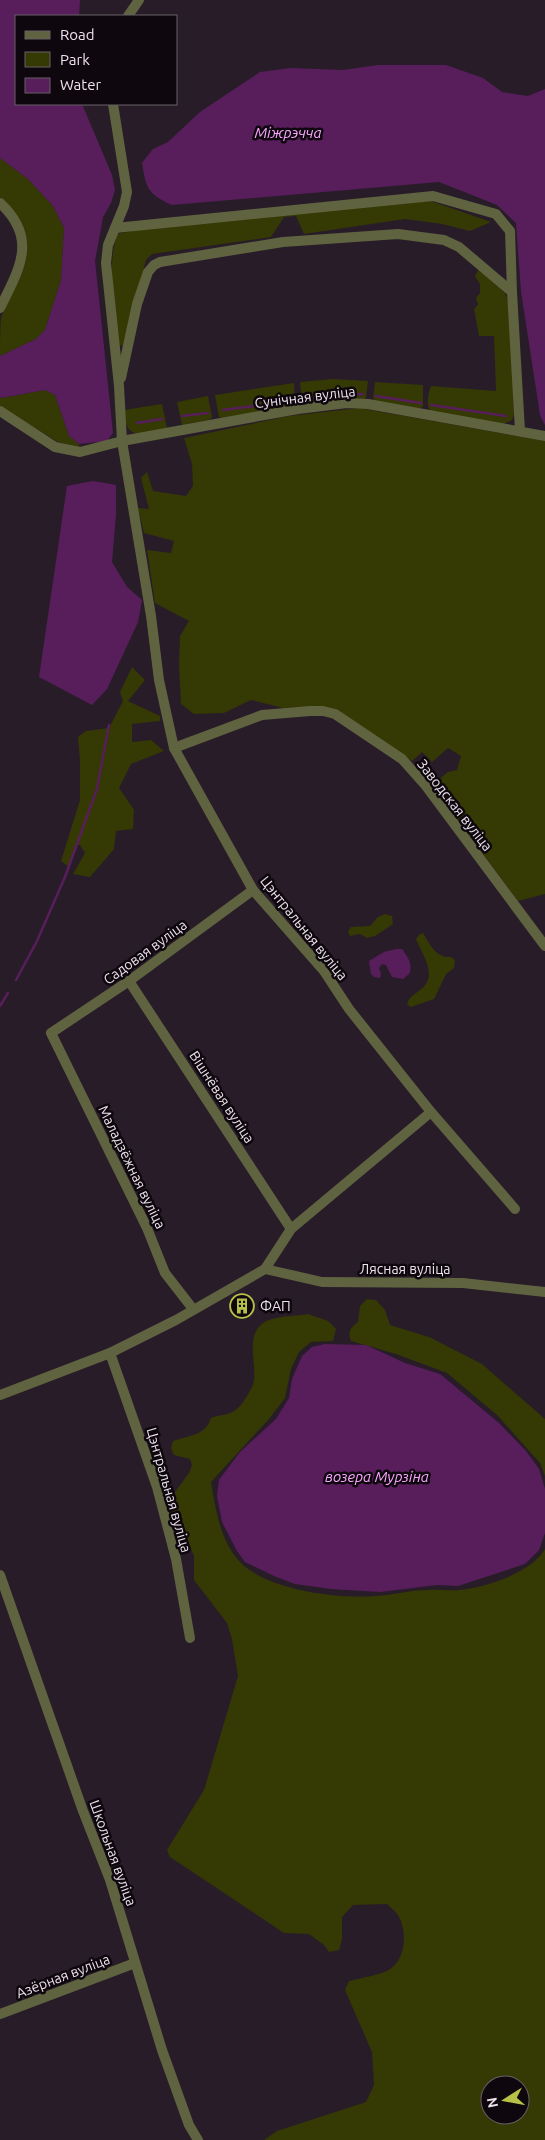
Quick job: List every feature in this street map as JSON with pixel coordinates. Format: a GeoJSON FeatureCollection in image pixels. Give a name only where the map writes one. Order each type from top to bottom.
{"type":"FeatureCollection","features":[{"type":"Feature","properties":{"kind":"street"},"geometry":{"type":"LineString","coordinates":[[129,15],[139,0]]}},
{"type":"Feature","properties":{"kind":"street"},"geometry":{"type":"LineString","coordinates":[[112,105],[127,192],[124,206],[108,245],[106,263],[119,386]]}},
{"type":"Feature","properties":{"kind":"street"},"geometry":{"type":"LineString","coordinates":[[115,228],[433,196],[496,214],[510,231],[520,431]]}},
{"type":"Feature","properties":{"kind":"street"},"geometry":{"type":"LineString","coordinates":[[0,202],[19,226],[23,246],[19,269],[0,308]]}},
{"type":"Feature","properties":{"kind":"street"},"geometry":{"type":"LineString","coordinates":[[119,386],[137,304],[148,272],[154,265],[160,262],[283,242],[398,234],[444,240],[459,247],[512,292]]}},
{"type":"Feature","properties":{"kind":"street","name":"Цэнтральная вуліца"},"geometry":{"type":"LineString","coordinates":[[119,386],[122,441],[152,616],[159,680],[174,748],[253,890],[324,972],[349,1009],[431,1112],[515,1209]]}},
{"type":"Feature","properties":{"kind":"street","name":"Сунічная вуліца"},"geometry":{"type":"LineString","coordinates":[[0,411],[55,447],[80,452],[122,441],[289,410],[347,403],[368,404],[545,436]]}},
{"type":"Feature","properties":{"kind":"street","name":"Заводская вуліца"},"geometry":{"type":"LineString","coordinates":[[174,748],[262,714],[310,711],[323,711],[334,714],[402,759],[426,786],[545,946]]}},
{"type":"Feature","properties":{"kind":"street","name":"Садовая вуліца"},"geometry":{"type":"LineString","coordinates":[[51,1033],[129,981],[253,890]]}},
{"type":"Feature","properties":{"kind":"street","name":"Вішнёвая вуліца"},"geometry":{"type":"LineString","coordinates":[[129,981],[292,1229]]}},
{"type":"Feature","properties":{"kind":"street","name":"Маладзёжная вуліца"},"geometry":{"type":"LineString","coordinates":[[51,1033],[147,1228],[165,1273],[193,1309]]}},
{"type":"Feature","properties":{"kind":"street"},"geometry":{"type":"LineString","coordinates":[[0,1395],[110,1352],[265,1269],[292,1229],[431,1112]]}},
{"type":"Feature","properties":{"kind":"street","name":"Лясная вуліца"},"geometry":{"type":"LineString","coordinates":[[265,1269],[322,1282],[463,1283],[545,1292]]}},
{"type":"Feature","properties":{"kind":"street","name":"Цэнтральная вуліца"},"geometry":{"type":"LineString","coordinates":[[110,1352],[154,1478],[176,1559],[190,1638]]}},
{"type":"Feature","properties":{"kind":"street","name":"Школьная вуліца"},"geometry":{"type":"LineString","coordinates":[[0,1575],[83,1811],[110,1880],[162,2050],[189,2124],[198,2140]]}},
{"type":"Feature","properties":{"kind":"street","name":"Азёрная вуліца"},"geometry":{"type":"LineString","coordinates":[[0,2014],[135,1964]]}},
{"type":"Feature","properties":{"kind":"green space"},"geometry":{"type":"Polygon","coordinates":[[[0,158],[28,179],[53,206],[64,228],[61,280],[45,330],[36,339],[0,356],[1,318],[26,256],[27,243],[24,229],[15,214],[0,197],[0,158]]]}},
{"type":"Feature","properties":{"kind":"green space"},"geometry":{"type":"Polygon","coordinates":[[[431,201],[491,222],[470,231],[442,224],[405,219],[304,234],[296,216],[284,217],[271,237],[152,254],[146,260],[123,346],[119,345],[112,275],[112,261],[117,234],[150,227],[431,201]]]}},
{"type":"Feature","properties":{"kind":"green space"},"geometry":{"type":"Polygon","coordinates":[[[479,269],[505,293],[510,306],[514,414],[512,420],[504,424],[430,411],[428,405],[428,395],[431,386],[496,391],[494,336],[479,336],[474,309],[478,305],[476,298],[480,293],[480,284],[475,276],[479,269]]]}},
{"type":"Feature","properties":{"kind":"green space"},"geometry":{"type":"Polygon","coordinates":[[[333,379],[368,381],[366,398],[363,400],[303,405],[300,382],[333,379]]]}},
{"type":"Feature","properties":{"kind":"green space"},"geometry":{"type":"Polygon","coordinates":[[[375,382],[423,385],[423,406],[420,409],[375,401],[373,398],[375,382]]]}},
{"type":"Feature","properties":{"kind":"green space"},"geometry":{"type":"Polygon","coordinates":[[[294,383],[295,404],[293,406],[219,417],[215,395],[294,383]]]}},
{"type":"Feature","properties":{"kind":"green space"},"geometry":{"type":"Polygon","coordinates":[[[45,390],[55,395],[69,436],[79,444],[79,447],[58,442],[0,406],[0,396],[2,398],[45,390]]]}},
{"type":"Feature","properties":{"kind":"green space"},"geometry":{"type":"Polygon","coordinates":[[[208,396],[212,417],[209,420],[182,425],[177,402],[208,396]]]}},
{"type":"Feature","properties":{"kind":"green space"},"geometry":{"type":"Polygon","coordinates":[[[162,404],[167,428],[137,433],[132,432],[128,428],[124,410],[162,404]]]}},
{"type":"Feature","properties":{"kind":"green space"},"geometry":{"type":"Polygon","coordinates":[[[359,408],[545,441],[545,894],[518,901],[432,785],[448,772],[457,770],[461,756],[448,748],[432,762],[422,752],[412,761],[324,706],[283,708],[251,700],[224,713],[194,714],[181,704],[180,636],[189,621],[155,603],[147,550],[171,553],[174,541],[144,533],[138,508],[149,509],[141,478],[147,472],[153,491],[186,496],[193,486],[192,464],[184,438],[289,416],[359,408]]]}},
{"type":"Feature","properties":{"kind":"green space"},"geometry":{"type":"Polygon","coordinates":[[[132,667],[145,680],[128,701],[160,716],[160,721],[132,724],[132,742],[151,740],[164,751],[131,764],[119,788],[134,810],[133,829],[116,831],[114,849],[90,877],[73,874],[85,853],[80,845],[76,845],[69,867],[61,861],[80,800],[78,737],[86,731],[109,728],[123,701],[120,692],[132,667]]]}},
{"type":"Feature","properties":{"kind":"green space"},"geometry":{"type":"Polygon","coordinates":[[[385,914],[392,916],[393,924],[375,936],[367,938],[360,934],[350,936],[348,932],[351,927],[370,926],[378,917],[385,914]]]}},
{"type":"Feature","properties":{"kind":"green space"},"geometry":{"type":"Polygon","coordinates":[[[423,933],[437,953],[455,960],[454,968],[446,974],[434,999],[411,1007],[407,1004],[409,1000],[426,985],[429,973],[428,966],[416,939],[423,933]]]}},
{"type":"Feature","properties":{"kind":"green space"},"geometry":{"type":"Polygon","coordinates":[[[367,1299],[376,1300],[385,1310],[390,1325],[429,1337],[482,1364],[545,1419],[545,1476],[540,1463],[497,1415],[447,1373],[396,1354],[351,1341],[350,1330],[358,1322],[360,1306],[367,1299]]]}},
{"type":"Feature","properties":{"kind":"green space"},"geometry":{"type":"Polygon","coordinates":[[[308,1314],[328,1321],[336,1329],[333,1341],[311,1342],[299,1352],[291,1369],[285,1398],[269,1419],[211,1482],[220,1525],[228,1545],[241,1563],[268,1580],[286,1586],[323,1594],[360,1597],[421,1590],[469,1589],[481,1586],[518,1572],[538,1558],[545,1549],[545,2140],[264,2140],[277,2131],[366,2102],[374,2085],[372,2052],[345,1990],[349,1981],[387,1971],[398,1961],[404,1937],[401,1922],[398,1915],[387,1904],[353,1905],[342,1917],[342,1939],[339,1950],[329,1952],[324,1945],[309,1934],[284,1933],[170,1857],[167,1850],[204,1790],[238,1676],[232,1639],[227,1623],[194,1580],[194,1556],[187,1540],[175,1530],[171,1515],[175,1492],[189,1473],[192,1465],[190,1459],[174,1455],[171,1448],[173,1441],[201,1432],[211,1418],[232,1412],[239,1407],[253,1384],[253,1340],[256,1332],[261,1325],[269,1320],[308,1314]]]}},
{"type":"Feature","properties":{"kind":"water"},"geometry":{"type":"Polygon","coordinates":[[[0,0],[80,0],[79,15],[15,15],[15,105],[82,105],[112,175],[115,190],[111,203],[103,217],[95,261],[113,433],[107,441],[79,444],[69,436],[55,395],[45,390],[1,398],[0,396],[0,356],[36,339],[45,330],[61,280],[64,228],[53,206],[28,179],[0,158],[0,0]]]}},
{"type":"Feature","properties":{"kind":"water","name":"Міжрэчча"},"geometry":{"type":"Polygon","coordinates":[[[378,65],[446,65],[483,78],[502,92],[528,96],[545,89],[545,425],[540,415],[521,291],[516,223],[497,205],[439,182],[172,205],[157,197],[149,189],[142,163],[153,149],[168,142],[200,112],[260,72],[291,68],[343,70],[378,65]]]}},
{"type":"Feature","properties":{"kind":"water"},"geometry":{"type":"Polygon","coordinates":[[[93,481],[116,485],[116,514],[112,562],[127,587],[142,600],[138,622],[107,689],[92,705],[39,677],[67,486],[93,481]]]}},
{"type":"Feature","properties":{"kind":"water"},"geometry":{"type":"Polygon","coordinates":[[[402,949],[408,957],[410,973],[403,979],[392,977],[386,965],[382,964],[379,968],[380,978],[374,977],[371,974],[369,961],[384,952],[402,949]]]}},
{"type":"Feature","properties":{"kind":"water","name":"возера Мурзіна"},"geometry":{"type":"Polygon","coordinates":[[[325,1344],[366,1345],[405,1363],[440,1374],[499,1423],[526,1451],[539,1469],[545,1489],[545,1533],[539,1550],[525,1564],[458,1586],[437,1585],[380,1592],[331,1589],[295,1584],[245,1562],[222,1522],[217,1496],[219,1480],[240,1452],[276,1419],[289,1398],[292,1379],[302,1356],[312,1347],[325,1344]]]}},
{"type":"Feature","properties":{"kind":"waterway"},"geometry":{"type":"LineString","coordinates":[[306,399],[363,394]]}},
{"type":"Feature","properties":{"kind":"waterway"},"geometry":{"type":"LineString","coordinates":[[376,396],[421,403]]}},
{"type":"Feature","properties":{"kind":"waterway"},"geometry":{"type":"LineString","coordinates":[[223,410],[292,401]]}},
{"type":"Feature","properties":{"kind":"waterway"},"geometry":{"type":"LineString","coordinates":[[431,405],[506,416]]}},
{"type":"Feature","properties":{"kind":"waterway"},"geometry":{"type":"LineString","coordinates":[[182,416],[208,413]]}},
{"type":"Feature","properties":{"kind":"waterway"},"geometry":{"type":"LineString","coordinates":[[137,423],[162,419]]}},
{"type":"Feature","properties":{"kind":"waterway"},"geometry":{"type":"LineString","coordinates":[[16,980],[37,941],[65,877],[97,789],[109,725]]}},
{"type":"Feature","properties":{"kind":"waterway"},"geometry":{"type":"LineString","coordinates":[[0,1006],[8,993]]}},
{"type":"Feature","properties":{"kind":"place","name":"ФАП"},"geometry":{"type":"Point","coordinates":[242,1306]}}]}
